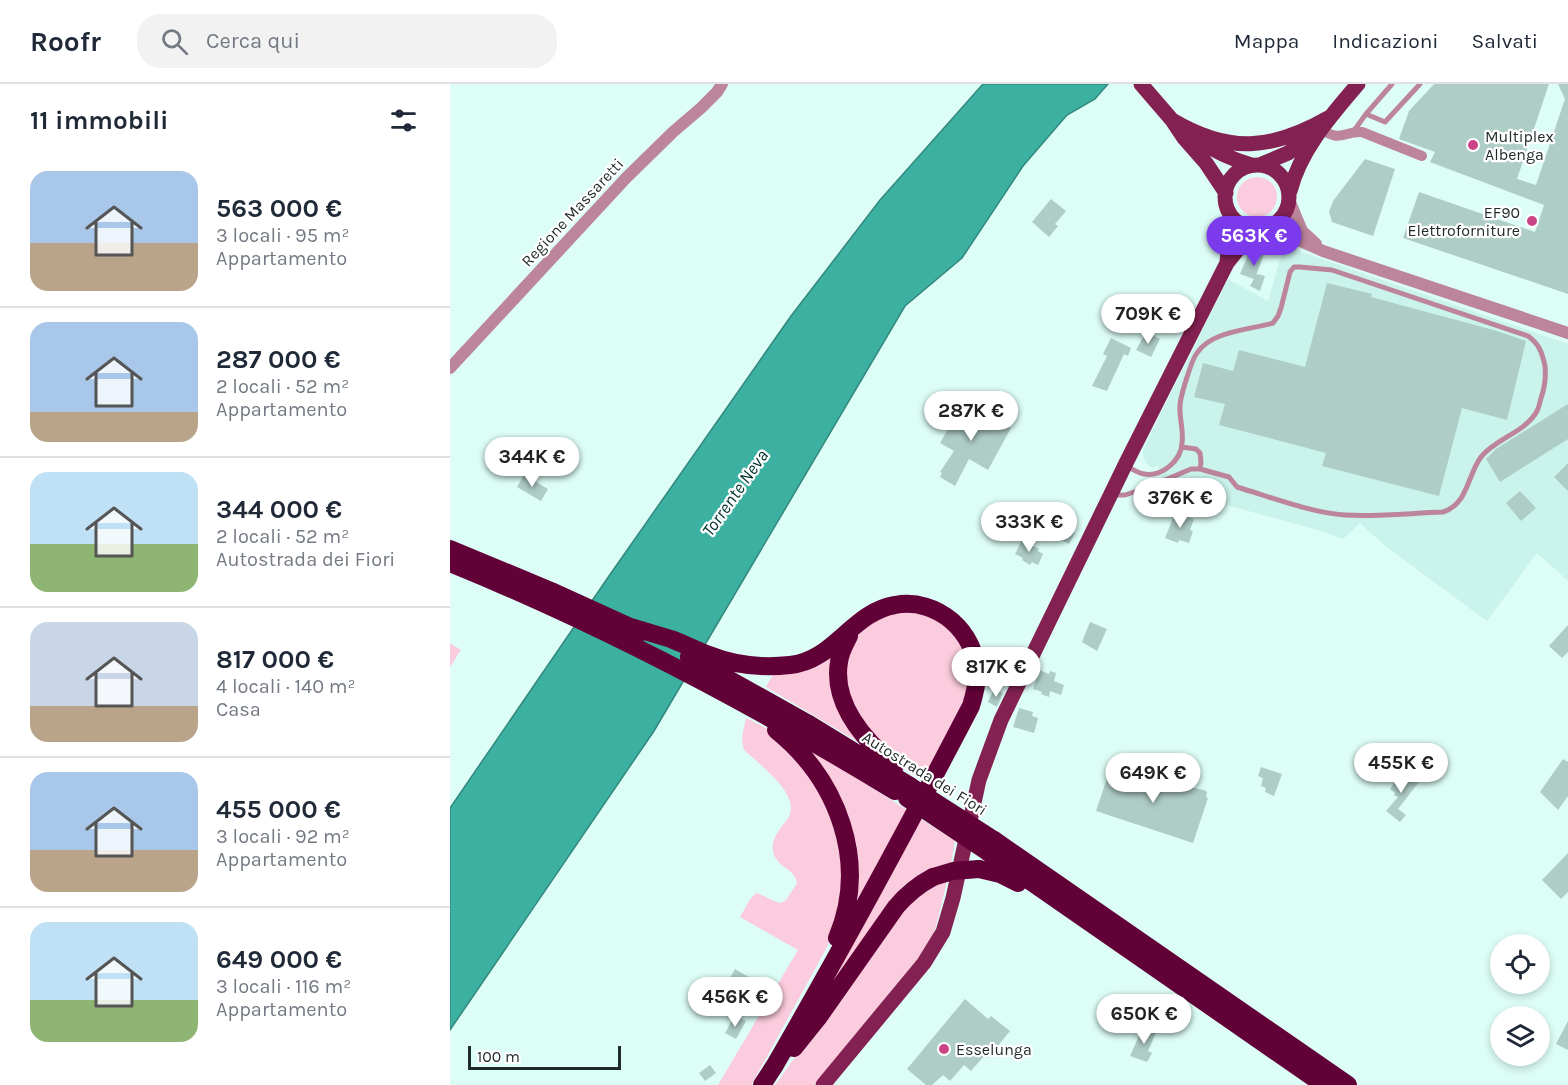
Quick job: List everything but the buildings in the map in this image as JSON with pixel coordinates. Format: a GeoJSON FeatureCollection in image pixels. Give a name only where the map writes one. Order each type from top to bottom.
{"type":"FeatureCollection","features":[{"type":"Feature","properties":{"kind":"highway","name":"Autostrada dei Fiori"},"geometry":{"type":"LineString","coordinates":[[450,549],[631,627],[743,695],[829,751],[911,788],[957,815],[991,846],[1348,1085]]}},
{"type":"Feature","properties":{"kind":"highway","name":"Autostrada dei Fiori"},"geometry":{"type":"LineString","coordinates":[[450,563],[552,606],[743,695]]}},
{"type":"Feature","properties":{"kind":"highway"},"geometry":{"type":"LineString","coordinates":[[631,627],[725,660],[763,666],[793,665],[816,658],[876,611],[895,604],[907,604],[919,605],[940,612],[958,626],[971,644],[976,665],[977,685],[970,706],[824,980],[762,1085]]}},
{"type":"Feature","properties":{"kind":"highway"},"geometry":{"type":"LineString","coordinates":[[852,628],[841,652],[838,671],[839,686],[848,711],[867,741],[894,765],[911,788]]}},
{"type":"Feature","properties":{"kind":"highway"},"geometry":{"type":"LineString","coordinates":[[743,695],[801,752],[817,773],[842,824],[848,854],[849,889],[845,916],[834,943],[824,980]]}},
{"type":"Feature","properties":{"kind":"highway","name":"Autostrada dei Fiori"},"geometry":{"type":"LineString","coordinates":[[911,788],[1088,921],[1324,1085]]}},
{"type":"Feature","properties":{"kind":"highway"},"geometry":{"type":"LineString","coordinates":[[775,1065],[800,1042],[904,896],[933,877],[953,871],[979,869],[1000,874],[1047,902],[1088,921]]}},
{"type":"Feature","properties":{"kind":"main road"},"geometry":{"type":"LineString","coordinates":[[823,1085],[924,963],[943,932],[953,898],[979,780],[1001,720],[1125,466],[1227,263],[1248,237],[1279,222],[1286,213],[1298,167],[1322,127],[1358,84]]}},
{"type":"Feature","properties":{"kind":"main road"},"geometry":{"type":"LineString","coordinates":[[1146,89],[1206,163],[1226,193]]}},
{"type":"Feature","properties":{"kind":"main road"},"geometry":{"type":"LineString","coordinates":[[1172,120],[1214,150],[1234,160],[1272,168],[1280,173],[1286,182],[1290,196]]}},
{"type":"Feature","properties":{"kind":"main road"},"geometry":{"type":"LineString","coordinates":[[1186,129],[1217,141],[1247,145],[1276,141],[1322,127]]}},
{"type":"Feature","properties":{"kind":"main road"},"geometry":{"type":"LineString","coordinates":[[1263,229],[1247,228],[1231,216],[1225,199],[1229,181],[1243,168],[1288,153],[1322,127]]}},
{"type":"Feature","properties":{"kind":"main road"},"geometry":{"type":"LineString","coordinates":[[1227,263],[1231,216]]}},
{"type":"Feature","properties":{"kind":"street","name":"Regione Massaretti"},"geometry":{"type":"LineString","coordinates":[[450,368],[626,178],[701,108],[722,84]]}},
{"type":"Feature","properties":{"kind":"street"},"geometry":{"type":"LineString","coordinates":[[1322,127],[1329,135],[1341,137],[1353,132],[1362,132],[1422,156]]}},
{"type":"Feature","properties":{"kind":"street"},"geometry":{"type":"LineString","coordinates":[[1290,196],[1302,231],[1323,251]]}},
{"type":"Feature","properties":{"kind":"street"},"geometry":{"type":"LineString","coordinates":[[1263,229],[1568,333]]}},
{"type":"Feature","properties":{"kind":"lane"},"geometry":{"type":"LineString","coordinates":[[1353,132],[1392,84]]}},
{"type":"Feature","properties":{"kind":"lane"},"geometry":{"type":"LineString","coordinates":[[1366,114],[1385,122],[1420,84]]}},
{"type":"Feature","properties":{"kind":"lane"},"geometry":{"type":"LineString","coordinates":[[1111,495],[1125,495],[1191,469],[1200,469],[1229,477],[1237,488],[1344,515],[1451,510],[1458,504],[1479,459],[1488,449],[1527,424],[1537,411],[1545,387],[1543,355],[1537,342],[1528,336],[1332,270],[1294,267],[1290,272],[1278,316],[1273,322],[1219,336],[1206,343],[1196,354],[1181,396],[1179,408],[1183,435],[1182,447],[1176,461],[1151,475],[1141,474],[1125,466]]}},
{"type":"Feature","properties":{"kind":"lane"},"geometry":{"type":"LineString","coordinates":[[1182,447],[1192,448],[1200,453],[1200,469]]}},
{"type":"Feature","properties":{"kind":"shaded area"},"geometry":{"type":"Polygon","coordinates":[[[1257,177],[1265,178],[1271,183],[1276,189],[1276,205],[1271,211],[1265,216],[1257,217],[1249,216],[1243,211],[1238,205],[1237,197],[1238,189],[1243,183],[1249,178],[1257,177]]]}},
{"type":"Feature","properties":{"kind":"shaded area"},"geometry":{"type":"Polygon","coordinates":[[[1284,246],[1568,344],[1568,581],[1537,553],[1487,621],[1384,545],[1360,523],[1343,539],[1212,501],[1179,483],[1174,492],[1165,487],[1158,466],[1153,468],[1147,464],[1143,456],[1143,450],[1159,417],[1228,279],[1268,301],[1284,246]]]}},
{"type":"Feature","properties":{"kind":"shaded area"},"geometry":{"type":"Polygon","coordinates":[[[899,611],[928,613],[950,627],[969,658],[969,692],[924,779],[898,762],[874,740],[850,704],[844,668],[854,640],[867,624],[899,611]]]}},
{"type":"Feature","properties":{"kind":"shaded area"},"geometry":{"type":"Polygon","coordinates":[[[450,643],[461,650],[450,667],[450,643]]]}},
{"type":"Feature","properties":{"kind":"shaded area"},"geometry":{"type":"Polygon","coordinates":[[[834,652],[860,743],[766,687],[775,671],[834,652]]]}},
{"type":"Feature","properties":{"kind":"shaded area"},"geometry":{"type":"Polygon","coordinates":[[[746,718],[770,730],[827,798],[845,866],[838,920],[826,949],[754,1080],[751,1085],[718,1085],[798,950],[740,917],[756,893],[780,903],[786,900],[797,883],[793,874],[778,861],[773,851],[776,834],[788,818],[791,806],[783,788],[745,751],[742,739],[746,718]]]}},
{"type":"Feature","properties":{"kind":"shaded area"},"geometry":{"type":"Polygon","coordinates":[[[809,748],[907,810],[859,899],[855,897],[855,889],[809,748]]]}},
{"type":"Feature","properties":{"kind":"shaded area"},"geometry":{"type":"Polygon","coordinates":[[[919,818],[955,841],[951,863],[940,866],[815,1017],[863,920],[919,818]]]}},
{"type":"Feature","properties":{"kind":"shaded area"},"geometry":{"type":"Polygon","coordinates":[[[948,877],[936,926],[928,947],[814,1085],[775,1085],[902,908],[948,877]]]}},
{"type":"Feature","properties":{"kind":"water","name":"Torrente Neva"},"geometry":{"type":"Polygon","coordinates":[[[983,84],[1108,84],[1095,99],[1067,115],[1023,166],[962,258],[905,306],[654,731],[450,1030],[450,808],[791,316],[880,200],[983,84]]]}},
{"type":"Feature","properties":{"kind":"place","name":"Multiplex Albenga"},"geometry":{"type":"Point","coordinates":[1473,145]}},
{"type":"Feature","properties":{"kind":"place","name":"EF90 Elettroforniture"},"geometry":{"type":"Point","coordinates":[1532,221]}},
{"type":"Feature","properties":{"kind":"place","name":"Esselunga"},"geometry":{"type":"Point","coordinates":[944,1049]}}]}
